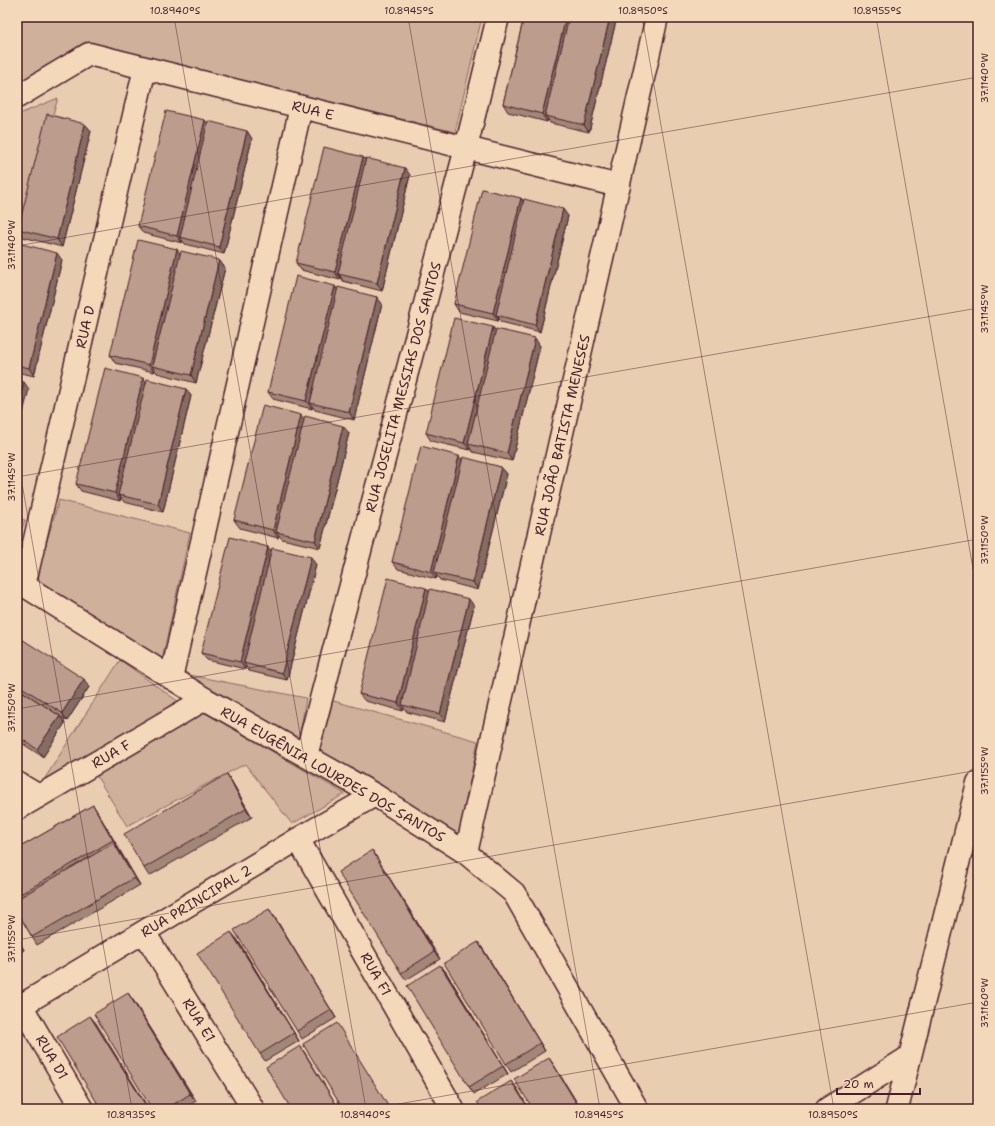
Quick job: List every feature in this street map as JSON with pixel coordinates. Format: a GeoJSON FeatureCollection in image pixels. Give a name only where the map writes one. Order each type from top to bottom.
{"type":"FeatureCollection","features":[{"type":"Feature","properties":{"kind":"street","name":"RUA JOSELITA MESSIAS DOS SANTOS"},"geometry":{"type":"LineString","coordinates":[[306,756],[466,148],[498,17]]}},
{"type":"Feature","properties":{"kind":"street","name":"RUA JOÃO BATISTA MENESES"},"geometry":{"type":"LineString","coordinates":[[466,853],[657,17]]}},
{"type":"Feature","properties":{"kind":"street","name":"RUA E"},"geometry":{"type":"LineString","coordinates":[[17,97],[89,54],[619,186]]}},
{"type":"Feature","properties":{"kind":"street","name":"RUA D"},"geometry":{"type":"LineString","coordinates":[[21,584],[145,68]]}},
{"type":"Feature","properties":{"kind":"street"},"geometry":{"type":"LineString","coordinates":[[170,678],[301,107]]}},
{"type":"Feature","properties":{"kind":"street","name":"RUA EUGÊNIA LOURDES DOS SANTOS"},"geometry":{"type":"LineString","coordinates":[[21,584],[205,699],[375,795],[466,853],[514,893],[637,1109]]}},
{"type":"Feature","properties":{"kind":"street","name":"RUA F"},"geometry":{"type":"LineString","coordinates":[[17,809],[205,699]]}},
{"type":"Feature","properties":{"kind":"street"},"geometry":{"type":"LineString","coordinates":[[17,783],[39,796]]}},
{"type":"Feature","properties":{"kind":"street"},"geometry":{"type":"LineString","coordinates":[[897,1109],[978,783]]}},
{"type":"Feature","properties":{"kind":"street","name":"RUA PRINCIPAL 2"},"geometry":{"type":"LineString","coordinates":[[19,1007],[298,839],[375,795]]}},
{"type":"Feature","properties":{"kind":"street","name":"RUA F1"},"geometry":{"type":"LineString","coordinates":[[298,839],[454,1109]]}},
{"type":"Feature","properties":{"kind":"street","name":"RUA E1"},"geometry":{"type":"LineString","coordinates":[[144,932],[253,1109]]}},
{"type":"Feature","properties":{"kind":"street","name":"RUA D1"},"geometry":{"type":"LineString","coordinates":[[19,1007],[82,1109]]}},
{"type":"Feature","properties":{"kind":"street"},"geometry":{"type":"LineString","coordinates":[[827,1109],[909,1057]]}},
{"type":"Feature","properties":{"kind":"shaded area"},"geometry":{"type":"Polygon","coordinates":[[[17,17],[482,17],[455,132],[85,42],[17,85],[17,17]]]}},
{"type":"Feature","properties":{"kind":"shaded area"},"geometry":{"type":"Polygon","coordinates":[[[58,98],[17,230],[17,115],[58,98]]]}},
{"type":"Feature","properties":{"kind":"shaded area"},"geometry":{"type":"Polygon","coordinates":[[[59,500],[190,533],[162,660],[35,582],[59,500]]]}},
{"type":"Feature","properties":{"kind":"shaded area"},"geometry":{"type":"Polygon","coordinates":[[[17,518],[25,520],[17,543],[17,518]]]}},
{"type":"Feature","properties":{"kind":"shaded area"},"geometry":{"type":"Polygon","coordinates":[[[120,660],[179,702],[40,786],[120,660]]]}},
{"type":"Feature","properties":{"kind":"shaded area"},"geometry":{"type":"Polygon","coordinates":[[[184,674],[306,698],[299,740],[184,674]]]}},
{"type":"Feature","properties":{"kind":"shaded area"},"geometry":{"type":"Polygon","coordinates":[[[330,700],[478,741],[459,836],[318,752],[330,700]]]}},
{"type":"Feature","properties":{"kind":"shaded area"},"geometry":{"type":"Polygon","coordinates":[[[203,711],[345,794],[292,824],[245,764],[127,826],[96,775],[203,711]]]}},
{"type":"Feature","properties":{"kind":"building"},"geometry":{"type":"Polygon","coordinates":[[[524,17],[566,17],[542,114],[503,104],[524,17]]]}},
{"type":"Feature","properties":{"kind":"building"},"geometry":{"type":"Polygon","coordinates":[[[569,17],[610,17],[584,125],[545,116],[569,17]]]}},
{"type":"Feature","properties":{"kind":"building"},"geometry":{"type":"Polygon","coordinates":[[[166,111],[205,120],[177,236],[138,226],[166,111]]]}},
{"type":"Feature","properties":{"kind":"building"},"geometry":{"type":"Polygon","coordinates":[[[47,114],[85,124],[57,239],[18,229],[47,114]]]}},
{"type":"Feature","properties":{"kind":"building"},"geometry":{"type":"Polygon","coordinates":[[[208,121],[247,131],[219,247],[180,237],[208,121]]]}},
{"type":"Feature","properties":{"kind":"building"},"geometry":{"type":"Polygon","coordinates":[[[324,147],[363,157],[335,272],[296,263],[324,147]]]}},
{"type":"Feature","properties":{"kind":"building"},"geometry":{"type":"Polygon","coordinates":[[[366,158],[405,168],[377,283],[338,274],[366,158]]]}},
{"type":"Feature","properties":{"kind":"building"},"geometry":{"type":"Polygon","coordinates":[[[482,189],[521,198],[493,313],[454,304],[482,189]]]}},
{"type":"Feature","properties":{"kind":"building"},"geometry":{"type":"Polygon","coordinates":[[[524,199],[563,209],[535,325],[496,315],[524,199]]]}},
{"type":"Feature","properties":{"kind":"building"},"geometry":{"type":"Polygon","coordinates":[[[138,240],[177,249],[149,365],[110,355],[138,240]]]}},
{"type":"Feature","properties":{"kind":"building"},"geometry":{"type":"Polygon","coordinates":[[[18,243],[57,253],[29,368],[17,365],[18,243]]]}},
{"type":"Feature","properties":{"kind":"building"},"geometry":{"type":"Polygon","coordinates":[[[181,251],[219,260],[191,375],[152,366],[181,251]]]}},
{"type":"Feature","properties":{"kind":"building"},"geometry":{"type":"Polygon","coordinates":[[[296,276],[335,286],[306,401],[268,392],[296,276]]]}},
{"type":"Feature","properties":{"kind":"building"},"geometry":{"type":"Polygon","coordinates":[[[338,287],[377,297],[349,412],[310,403],[338,287]]]}},
{"type":"Feature","properties":{"kind":"building"},"geometry":{"type":"Polygon","coordinates":[[[454,318],[493,327],[464,443],[426,433],[454,318]]]}},
{"type":"Feature","properties":{"kind":"building"},"geometry":{"type":"Polygon","coordinates":[[[496,329],[535,338],[507,453],[468,444],[496,329]]]}},
{"type":"Feature","properties":{"kind":"building"},"geometry":{"type":"Polygon","coordinates":[[[105,368],[143,378],[115,493],[76,484],[105,368]]]}},
{"type":"Feature","properties":{"kind":"building"},"geometry":{"type":"Polygon","coordinates":[[[147,379],[186,389],[158,504],[118,495],[147,379]]]}},
{"type":"Feature","properties":{"kind":"building"},"geometry":{"type":"Polygon","coordinates":[[[17,380],[24,382],[17,409],[17,380]]]}},
{"type":"Feature","properties":{"kind":"building"},"geometry":{"type":"Polygon","coordinates":[[[263,405],[301,415],[273,530],[234,520],[263,405]]]}},
{"type":"Feature","properties":{"kind":"building"},"geometry":{"type":"Polygon","coordinates":[[[305,416],[343,426],[315,541],[276,532],[305,416]]]}},
{"type":"Feature","properties":{"kind":"building"},"geometry":{"type":"Polygon","coordinates":[[[421,446],[459,456],[431,572],[392,562],[421,446]]]}},
{"type":"Feature","properties":{"kind":"building"},"geometry":{"type":"Polygon","coordinates":[[[463,457],[501,467],[473,582],[434,573],[463,457]]]}},
{"type":"Feature","properties":{"kind":"building"},"geometry":{"type":"Polygon","coordinates":[[[230,537],[268,547],[240,662],[201,653],[230,537]]]}},
{"type":"Feature","properties":{"kind":"building"},"geometry":{"type":"Polygon","coordinates":[[[272,548],[311,557],[282,673],[244,663],[272,548]]]}},
{"type":"Feature","properties":{"kind":"building"},"geometry":{"type":"Polygon","coordinates":[[[388,578],[426,588],[398,703],[359,694],[388,578]]]}},
{"type":"Feature","properties":{"kind":"building"},"geometry":{"type":"Polygon","coordinates":[[[430,589],[469,599],[440,714],[402,705],[430,589]]]}},
{"type":"Feature","properties":{"kind":"building"},"geometry":{"type":"Polygon","coordinates":[[[17,636],[84,679],[62,713],[17,684],[17,636]]]}},
{"type":"Feature","properties":{"kind":"building"},"geometry":{"type":"Polygon","coordinates":[[[17,688],[60,716],[37,749],[17,736],[17,688]]]}},
{"type":"Feature","properties":{"kind":"building"},"geometry":{"type":"Polygon","coordinates":[[[227,774],[246,809],[144,868],[124,834],[227,774]]]}},
{"type":"Feature","properties":{"kind":"building"},"geometry":{"type":"Polygon","coordinates":[[[93,805],[113,840],[17,896],[17,849],[93,805]]]}},
{"type":"Feature","properties":{"kind":"building"},"geometry":{"type":"Polygon","coordinates":[[[114,843],[134,878],[32,937],[17,911],[17,899],[114,843]]]}},
{"type":"Feature","properties":{"kind":"building"},"geometry":{"type":"Polygon","coordinates":[[[372,850],[434,952],[401,973],[338,872],[372,850]]]}},
{"type":"Feature","properties":{"kind":"building"},"geometry":{"type":"Polygon","coordinates":[[[269,909],[331,1010],[297,1031],[234,930],[269,909]]]}},
{"type":"Feature","properties":{"kind":"building"},"geometry":{"type":"Polygon","coordinates":[[[231,932],[294,1033],[260,1054],[197,953],[231,932]]]}},
{"type":"Feature","properties":{"kind":"building"},"geometry":{"type":"Polygon","coordinates":[[[478,942],[540,1043],[506,1064],[444,963],[478,942]]]}},
{"type":"Feature","properties":{"kind":"building"},"geometry":{"type":"Polygon","coordinates":[[[440,965],[503,1066],[469,1087],[407,986],[440,965]]]}},
{"type":"Feature","properties":{"kind":"building"},"geometry":{"type":"Polygon","coordinates":[[[128,993],[190,1094],[166,1109],[152,1109],[94,1014],[128,993]]]}},
{"type":"Feature","properties":{"kind":"building"},"geometry":{"type":"Polygon","coordinates":[[[90,1016],[148,1109],[101,1109],[57,1037],[90,1016]]]}},
{"type":"Feature","properties":{"kind":"building"},"geometry":{"type":"Polygon","coordinates":[[[337,1023],[390,1109],[343,1109],[303,1044],[337,1023]]]}},
{"type":"Feature","properties":{"kind":"building"},"geometry":{"type":"Polygon","coordinates":[[[300,1046],[339,1109],[291,1109],[266,1067],[300,1046]]]}},
{"type":"Feature","properties":{"kind":"building"},"geometry":{"type":"Polygon","coordinates":[[[549,1058],[580,1109],[533,1109],[514,1079],[549,1058]]]}},
{"type":"Feature","properties":{"kind":"building"},"geometry":{"type":"Polygon","coordinates":[[[511,1081],[529,1109],[482,1109],[477,1102],[511,1081]]]}}]}
